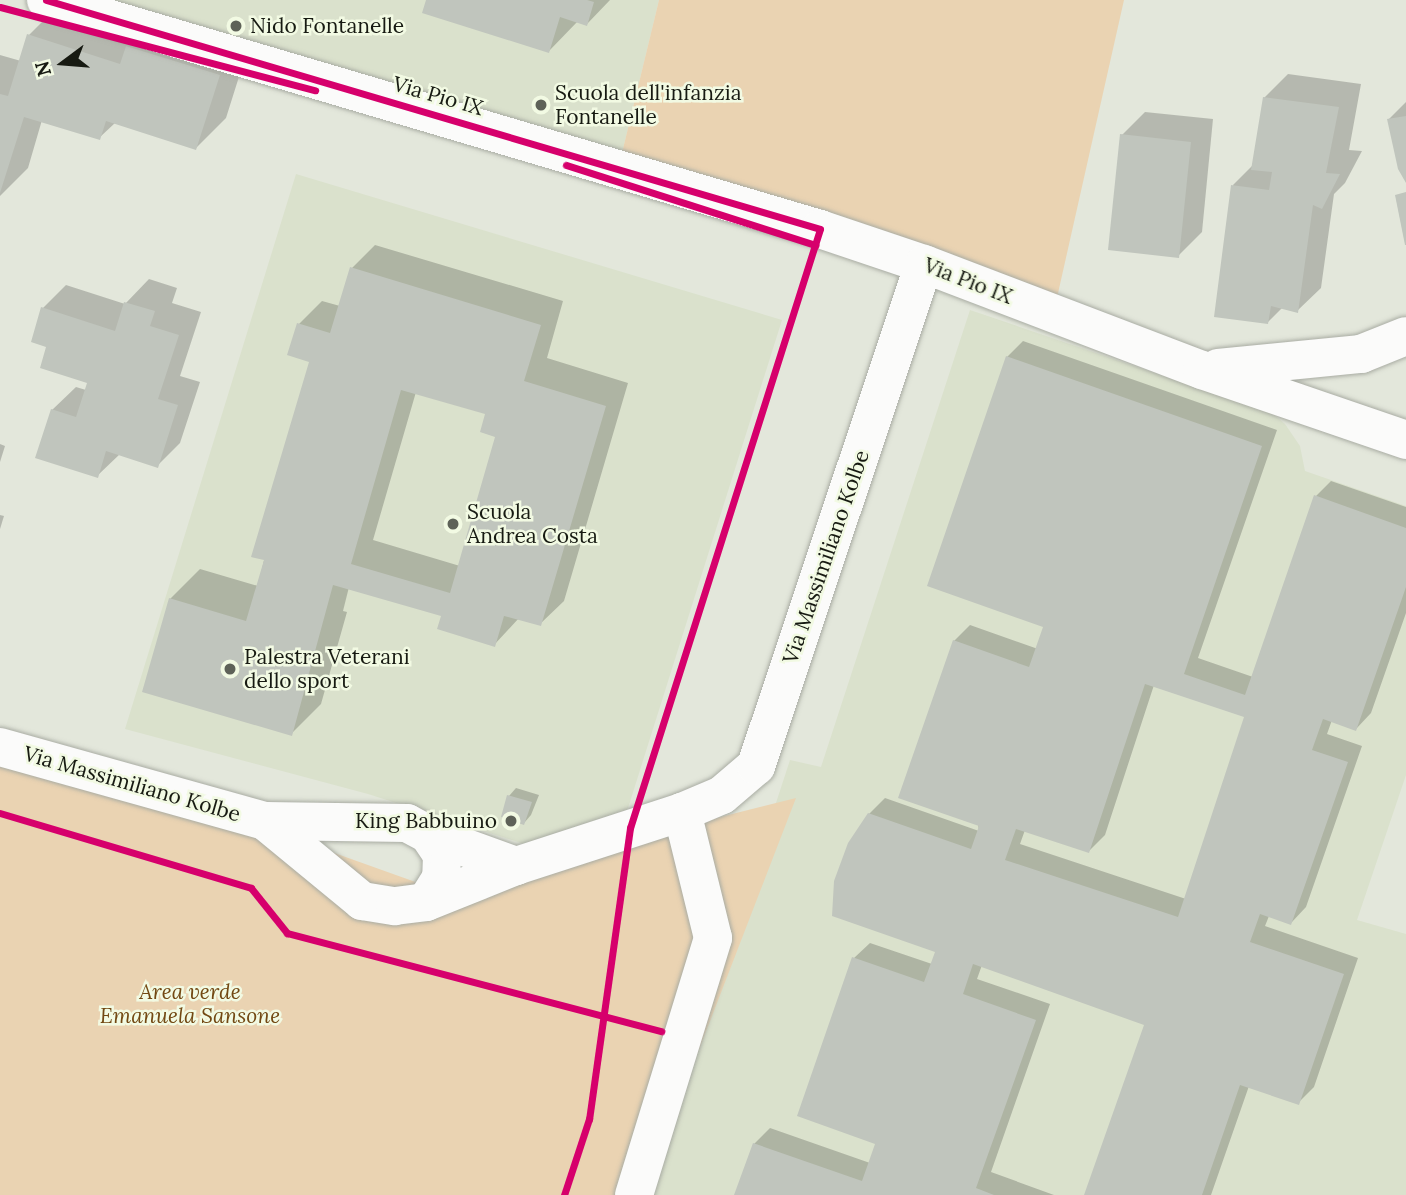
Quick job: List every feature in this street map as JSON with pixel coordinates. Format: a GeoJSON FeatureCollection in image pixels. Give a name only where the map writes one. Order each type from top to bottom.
{"type":"FeatureCollection","features":[{"type":"Feature","properties":{"kind":"street","name":"Via Pio IX"},"geometry":{"type":"LineString","coordinates":[[46,0],[749,206],[924,264],[1202,370],[1406,440]]}},
{"type":"Feature","properties":{"kind":"street","name":"Via Massimiliano Kolbe"},"geometry":{"type":"LineString","coordinates":[[265,821],[362,901],[396,906],[426,902],[516,866],[682,812],[722,795],[756,766],[924,264]]}},
{"type":"Feature","properties":{"kind":"street","name":"Via Pio IX"},"geometry":{"type":"LineString","coordinates":[[1202,370],[1361,354],[1406,336]]}},
{"type":"Feature","properties":{"kind":"street","name":"Via Massimiliano Kolbe"},"geometry":{"type":"LineString","coordinates":[[0,747],[265,821],[407,824],[516,866]]}},
{"type":"Feature","properties":{"kind":"street"},"geometry":{"type":"LineString","coordinates":[[634,1195],[713,938],[682,812]]}},
{"type":"Feature","properties":{"kind":"street"},"geometry":{"type":"LineString","coordinates":[[426,902],[441,878],[442,855],[428,834]]}},
{"type":"Feature","properties":{"kind":"shaded area","name":"Scuola dell'infanzia Fontanelle"},"geometry":{"type":"Polygon","coordinates":[[[99,0],[659,0],[621,157],[99,0]]]}},
{"type":"Feature","properties":{"kind":"shaded area","name":"Scuola Andrea Costa"},"geometry":{"type":"Polygon","coordinates":[[[296,174],[782,320],[623,824],[543,850],[368,794],[125,729],[296,174]]]}},
{"type":"Feature","properties":{"kind":"shaded area"},"geometry":{"type":"Polygon","coordinates":[[[970,310],[1272,413],[1285,424],[1300,446],[1305,471],[1406,506],[1406,775],[1357,920],[1406,934],[1406,1195],[648,1195],[790,760],[821,767],[970,310]]]}},
{"type":"Feature","properties":{"kind":"green space"},"geometry":{"type":"Polygon","coordinates":[[[659,0],[1124,0],[1054,311],[621,157],[659,0]]]}},
{"type":"Feature","properties":{"kind":"green space","name":"Area verde Emanuela Sansone"},"geometry":{"type":"Polygon","coordinates":[[[0,743],[89,765],[435,889],[796,798],[643,1195],[0,1195],[0,743]]]}},
{"type":"Feature","properties":{"kind":"building"},"geometry":{"type":"Polygon","coordinates":[[[426,0],[594,2],[587,26],[560,17],[549,53],[422,13],[426,0]]]}},
{"type":"Feature","properties":{"kind":"building"},"geometry":{"type":"Polygon","coordinates":[[[27,34],[120,64],[126,46],[220,75],[196,150],[106,121],[100,140],[24,117],[0,193],[0,94],[8,96],[27,34]]]}},
{"type":"Feature","properties":{"kind":"building"},"geometry":{"type":"Polygon","coordinates":[[[1263,97],[1339,107],[1326,173],[1340,174],[1322,209],[1313,205],[1298,313],[1271,306],[1268,324],[1214,317],[1231,185],[1269,190],[1272,172],[1251,170],[1263,97]]]}},
{"type":"Feature","properties":{"kind":"building"},"geometry":{"type":"Polygon","coordinates":[[[1406,116],[1406,183],[1398,169],[1387,119],[1406,116]]]}},
{"type":"Feature","properties":{"kind":"building"},"geometry":{"type":"Polygon","coordinates":[[[1120,134],[1191,142],[1179,258],[1108,250],[1120,134]]]}},
{"type":"Feature","properties":{"kind":"building"},"geometry":{"type":"Polygon","coordinates":[[[1406,192],[1406,245],[1405,245],[1395,195],[1406,192]]]}},
{"type":"Feature","properties":{"kind":"building"},"geometry":{"type":"Polygon","coordinates":[[[350,267],[541,325],[524,381],[606,406],[541,626],[504,616],[495,647],[437,629],[441,616],[333,585],[292,736],[142,692],[169,598],[246,621],[264,560],[251,557],[309,362],[287,355],[297,323],[330,333],[350,267]],[[401,390],[351,564],[450,593],[495,437],[480,432],[485,414],[401,390]]]}},
{"type":"Feature","properties":{"kind":"building"},"geometry":{"type":"Polygon","coordinates":[[[124,302],[155,311],[150,326],[179,335],[158,399],[178,405],[158,468],[106,451],[98,478],[35,458],[51,409],[76,417],[87,383],[40,368],[46,347],[31,342],[41,307],[115,331],[124,302]]]}},
{"type":"Feature","properties":{"kind":"building"},"geometry":{"type":"Polygon","coordinates":[[[1006,356],[1262,446],[1184,674],[1245,695],[1314,495],[1406,528],[1406,587],[1356,731],[1323,719],[1312,750],[1348,762],[1291,925],[1260,914],[1250,942],[1344,974],[1299,1105],[1240,1085],[1202,1195],[1084,1195],[1144,1025],[973,964],[963,994],[1036,1020],[976,1188],[994,1195],[734,1195],[753,1143],[862,1181],[875,1144],[797,1116],[852,957],[924,982],[935,952],[832,916],[834,881],[848,843],[868,813],[971,849],[979,826],[898,798],[953,640],[1029,667],[1043,627],[927,586],[1006,356]],[[1145,684],[1089,853],[1016,829],[1005,860],[1178,917],[1244,717],[1145,684]]]}},
{"type":"Feature","properties":{"kind":"building"},"geometry":{"type":"Polygon","coordinates":[[[507,795],[532,802],[524,825],[501,817],[507,795]]]}},
{"type":"Feature","properties":{"kind":"cycle path"},"geometry":{"type":"LineString","coordinates":[[46,0],[820,229],[630,828],[589,1119],[564,1195]]}},
{"type":"Feature","properties":{"kind":"cycle path"},"geometry":{"type":"LineString","coordinates":[[0,7],[315,90]]}},
{"type":"Feature","properties":{"kind":"cycle path"},"geometry":{"type":"LineString","coordinates":[[566,165],[815,245]]}},
{"type":"Feature","properties":{"kind":"cycle path"},"geometry":{"type":"LineString","coordinates":[[0,813],[251,888],[287,933],[661,1031]]}},
{"type":"Feature","properties":{"kind":"place","name":"Nido Fontanelle"},"geometry":{"type":"Point","coordinates":[236,26]}},
{"type":"Feature","properties":{"kind":"place","name":"Scuola dell'infanzia Fontanelle"},"geometry":{"type":"Point","coordinates":[541,105]}},
{"type":"Feature","properties":{"kind":"place","name":"Scuola Andrea Costa"},"geometry":{"type":"Point","coordinates":[453,524]}},
{"type":"Feature","properties":{"kind":"place","name":"Palestra Veterani dello sport"},"geometry":{"type":"Point","coordinates":[230,669]}},
{"type":"Feature","properties":{"kind":"place","name":"King Babbuino"},"geometry":{"type":"Point","coordinates":[511,821]}}]}
